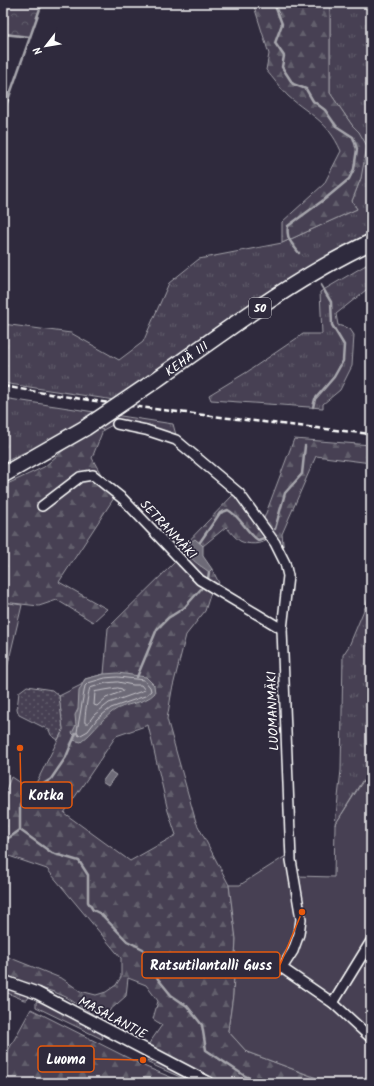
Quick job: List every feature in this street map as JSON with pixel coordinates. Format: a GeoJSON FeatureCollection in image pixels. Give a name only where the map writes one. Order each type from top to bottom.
{"type":"FeatureCollection","features":[{"type":"Feature","properties":{"kind":"highway","name":"KEHÄ III"},"geometry":{"type":"LineString","coordinates":[[3,475],[85,428],[274,298],[330,264],[371,242]]}},
{"type":"Feature","properties":{"kind":"street","name":"LUOMANMÄKI"},"geometry":{"type":"LineString","coordinates":[[117,424],[146,430],[176,440],[239,493],[250,506],[275,543],[285,563],[288,576],[282,629],[291,860],[301,919],[299,934],[293,951],[282,968],[333,1003],[371,1038]]}},
{"type":"Feature","properties":{"kind":"street","name":"SETRANMÄKI"},"geometry":{"type":"LineString","coordinates":[[42,506],[80,477],[93,475],[123,499],[200,580],[282,629]]}},
{"type":"Feature","properties":{"kind":"street"},"geometry":{"type":"LineString","coordinates":[[333,1003],[371,941]]}},
{"type":"Feature","properties":{"kind":"street","name":"MASALANTIE"},"geometry":{"type":"LineString","coordinates":[[3,981],[37,993],[209,1083]]}},
{"type":"Feature","properties":{"kind":"green space"},"geometry":{"type":"Polygon","coordinates":[[[3,3],[42,3],[30,37],[3,33],[3,3]]]}},
{"type":"Feature","properties":{"kind":"green space"},"geometry":{"type":"Polygon","coordinates":[[[253,3],[330,3],[330,93],[352,125],[359,132],[367,146],[361,178],[352,201],[357,209],[282,243],[282,222],[324,184],[341,151],[336,141],[324,125],[288,96],[266,70],[269,54],[253,3]]]}},
{"type":"Feature","properties":{"kind":"green space"},"geometry":{"type":"Polygon","coordinates":[[[330,3],[371,3],[371,234],[304,271],[114,400],[3,383],[3,324],[71,333],[119,360],[143,342],[169,283],[199,259],[282,243],[357,209],[352,201],[361,178],[359,132],[352,125],[330,93],[330,3]]]}},
{"type":"Feature","properties":{"kind":"green space"},"geometry":{"type":"Polygon","coordinates":[[[371,262],[371,286],[336,314],[338,325],[350,329],[354,335],[352,366],[340,390],[323,404],[323,408],[211,400],[209,395],[247,372],[303,334],[322,334],[320,292],[371,262]]]}},
{"type":"Feature","properties":{"kind":"green space"},"geometry":{"type":"Polygon","coordinates":[[[3,398],[173,424],[176,435],[148,427],[118,422],[103,430],[81,422],[43,446],[23,453],[3,463],[3,398]]]}},
{"type":"Feature","properties":{"kind":"green space"},"geometry":{"type":"Polygon","coordinates":[[[98,428],[103,430],[92,458],[114,498],[59,582],[107,609],[93,622],[57,600],[39,606],[3,602],[3,486],[44,467],[66,448],[98,428]]]}},
{"type":"Feature","properties":{"kind":"green space"},"geometry":{"type":"Polygon","coordinates":[[[294,439],[371,445],[371,463],[316,456],[282,534],[284,553],[263,521],[294,439]]]}},
{"type":"Feature","properties":{"kind":"green space"},"geometry":{"type":"Polygon","coordinates":[[[234,494],[247,508],[268,539],[259,543],[251,544],[243,542],[236,538],[226,527],[203,546],[196,540],[209,572],[212,569],[219,583],[211,592],[205,611],[186,635],[172,690],[167,719],[196,822],[229,885],[236,938],[233,995],[228,1031],[247,1052],[330,1083],[219,1083],[148,1045],[162,1025],[153,1019],[158,1001],[146,985],[128,978],[126,996],[100,1019],[66,997],[3,977],[3,955],[63,979],[80,991],[96,995],[106,992],[116,985],[121,977],[121,958],[47,869],[3,854],[3,789],[6,790],[11,777],[32,791],[63,730],[59,696],[81,685],[85,679],[104,674],[108,628],[176,561],[178,552],[234,494]],[[148,725],[116,736],[64,813],[130,861],[176,835],[168,811],[148,725]]]}},
{"type":"Feature","properties":{"kind":"green space"},"geometry":{"type":"Polygon","coordinates":[[[371,593],[371,786],[362,781],[335,825],[341,770],[343,655],[349,646],[371,593]]]}},
{"type":"Feature","properties":{"kind":"green space"},"geometry":{"type":"Polygon","coordinates":[[[3,602],[22,605],[7,668],[3,668],[3,602]]]}},
{"type":"Feature","properties":{"kind":"green space"},"geometry":{"type":"Polygon","coordinates":[[[27,686],[52,690],[59,696],[63,729],[58,740],[51,735],[49,730],[19,715],[17,709],[19,692],[27,686]]]}},
{"type":"Feature","properties":{"kind":"green space"},"geometry":{"type":"Polygon","coordinates":[[[363,781],[371,786],[371,1083],[330,1083],[247,1052],[228,1031],[233,995],[236,939],[229,885],[240,885],[289,854],[296,854],[297,876],[334,877],[335,825],[363,781]]]}},
{"type":"Feature","properties":{"kind":"green space"},"geometry":{"type":"Polygon","coordinates":[[[3,986],[28,995],[29,997],[27,1000],[24,1000],[3,991],[3,986]]]}},
{"type":"Feature","properties":{"kind":"green space"},"geometry":{"type":"Polygon","coordinates":[[[40,1000],[101,1032],[103,1038],[102,1039],[36,1007],[36,1002],[40,1000]]]}},
{"type":"Feature","properties":{"kind":"green space"},"geometry":{"type":"Polygon","coordinates":[[[31,1009],[146,1067],[180,1081],[178,1083],[3,1083],[3,1060],[31,1009]]]}},
{"type":"Feature","properties":{"kind":"green space"},"geometry":{"type":"Polygon","coordinates":[[[146,1060],[161,1064],[198,1083],[189,1083],[180,1077],[146,1062],[146,1060]]]}},
{"type":"Feature","properties":{"kind":"water"},"geometry":{"type":"Polygon","coordinates":[[[195,539],[203,546],[203,556],[212,569],[209,572],[194,561],[189,554],[187,544],[195,539]]]}},
{"type":"Feature","properties":{"kind":"water"},"geometry":{"type":"Polygon","coordinates":[[[118,673],[146,677],[154,685],[155,693],[145,700],[123,706],[112,712],[81,742],[73,740],[75,736],[72,733],[76,725],[75,715],[78,709],[79,691],[85,679],[104,674],[118,673]]]}},
{"type":"Feature","properties":{"kind":"water"},"geometry":{"type":"Polygon","coordinates":[[[110,771],[116,775],[108,786],[102,782],[110,771]]]}},
{"type":"Feature","properties":{"kind":"waterway"},"geometry":{"type":"LineString","coordinates":[[3,114],[42,3]]}},
{"type":"Feature","properties":{"kind":"waterway"},"geometry":{"type":"LineString","coordinates":[[274,3],[282,24],[275,43],[284,56],[282,67],[293,84],[306,89],[313,101],[325,110],[336,126],[353,137],[357,149],[354,169],[349,179],[288,226],[288,237],[299,253]]}},
{"type":"Feature","properties":{"kind":"waterway"},"geometry":{"type":"LineString","coordinates":[[3,34],[30,37]]}},
{"type":"Feature","properties":{"kind":"waterway"},"geometry":{"type":"LineString","coordinates":[[313,407],[315,399],[334,377],[343,361],[344,345],[332,325],[331,302],[321,285]]}},
{"type":"Feature","properties":{"kind":"waterway"},"geometry":{"type":"LineString","coordinates":[[275,529],[285,493],[302,474],[305,446]]}},
{"type":"Feature","properties":{"kind":"waterway"},"geometry":{"type":"LineString","coordinates":[[200,542],[220,513],[228,510],[233,513],[254,537],[258,540],[264,538]]}},
{"type":"Feature","properties":{"kind":"waterway"},"geometry":{"type":"LineString","coordinates":[[208,579],[209,572]]}},
{"type":"Feature","properties":{"kind":"waterway"},"geometry":{"type":"LineString","coordinates":[[137,677],[157,629],[168,618],[184,608],[201,589]]}},
{"type":"Feature","properties":{"kind":"waterway"},"geometry":{"type":"LineString","coordinates":[[76,733],[66,757],[51,779],[31,792],[20,805],[20,830],[52,853],[79,861],[88,875],[88,902],[93,910],[101,914],[127,941],[143,949],[158,979],[171,995],[187,1006],[202,1025],[206,1050],[245,1076],[261,1083]]}},
{"type":"Feature","properties":{"kind":"waterway"},"geometry":{"type":"LineString","coordinates":[[3,842],[20,830]]}},
{"type":"Feature","properties":{"kind":"railway"},"geometry":{"type":"LineString","coordinates":[[3,386],[95,401],[371,434]]}},
{"type":"Feature","properties":{"kind":"place","name":"Kotka"},"geometry":{"type":"Point","coordinates":[20,748]}},
{"type":"Feature","properties":{"kind":"place","name":"Ratsutilantalli Guss"},"geometry":{"type":"Point","coordinates":[302,912]}},
{"type":"Feature","properties":{"kind":"place","name":"Luoma"},"geometry":{"type":"Point","coordinates":[143,1060]}}]}
